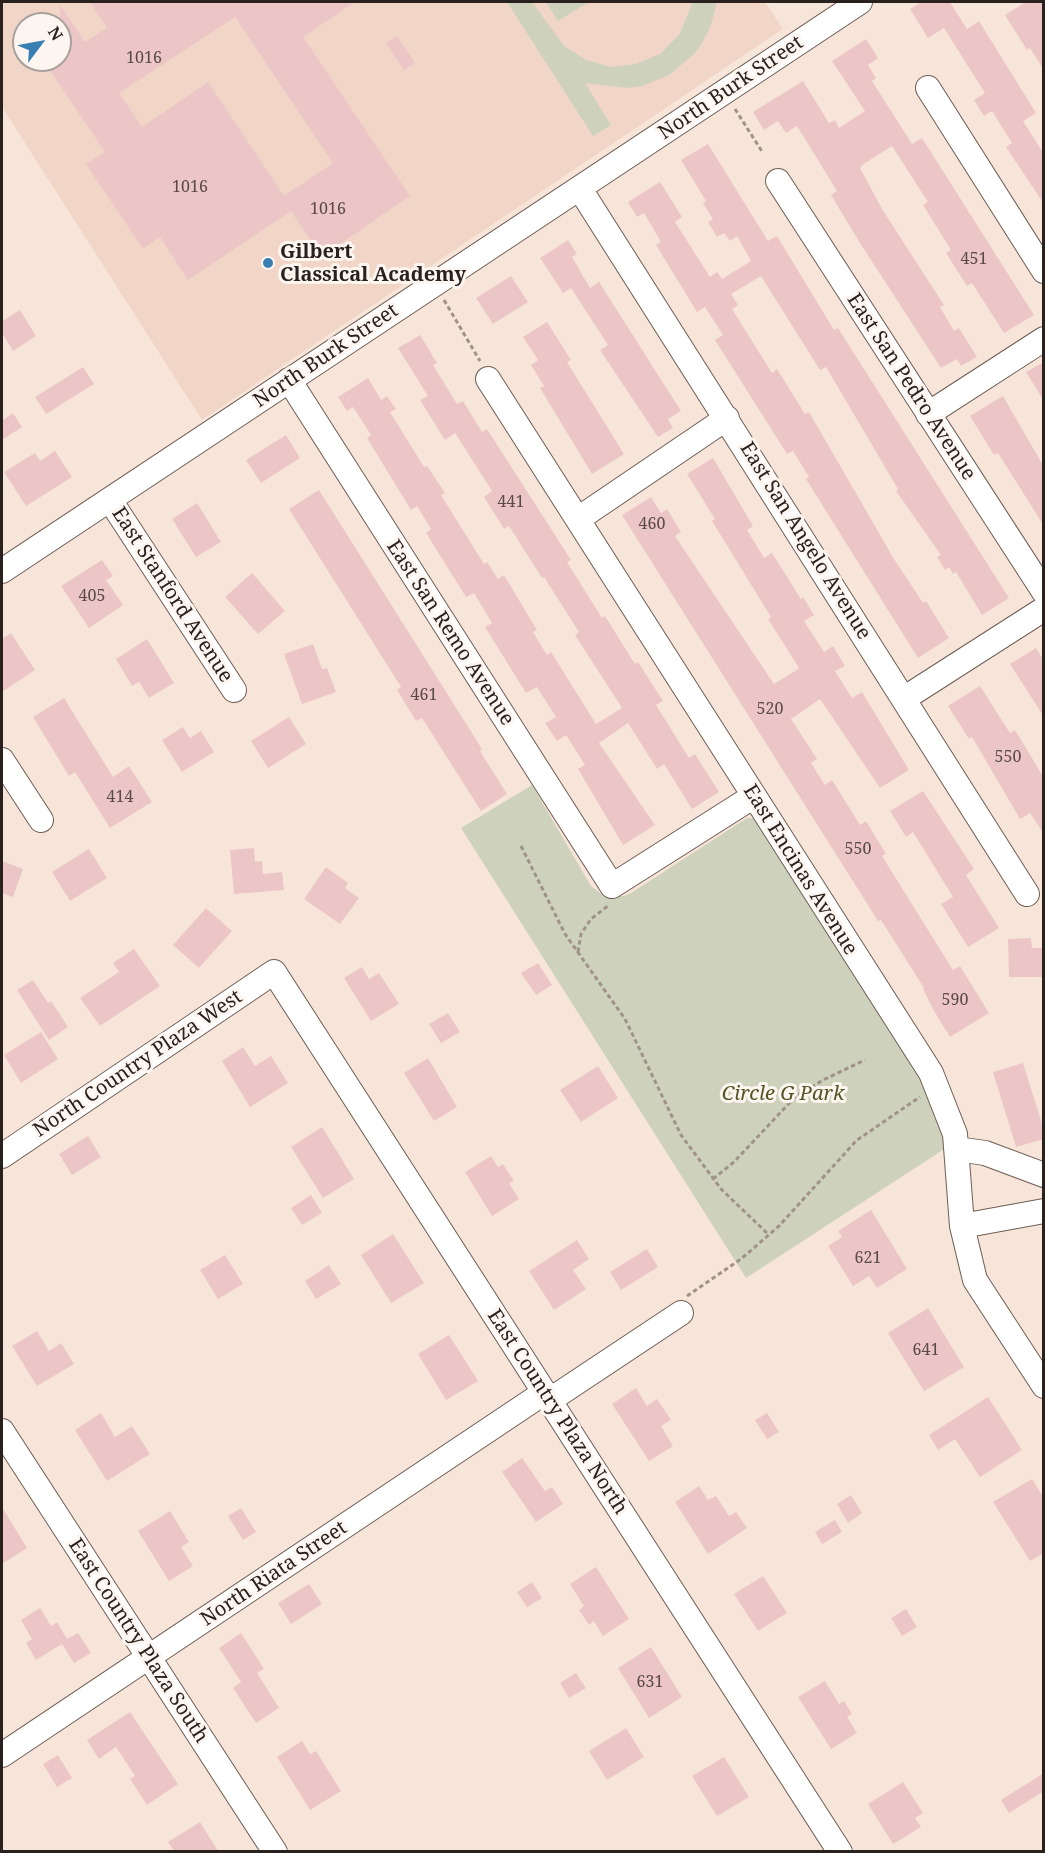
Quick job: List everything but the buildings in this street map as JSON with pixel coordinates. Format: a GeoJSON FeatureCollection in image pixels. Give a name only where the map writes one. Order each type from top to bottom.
{"type":"FeatureCollection","features":[{"type":"Feature","properties":{"kind":"street","name":"North Burk Street"},"geometry":{"type":"LineString","coordinates":[[5,562],[110,500],[860,2]]}},
{"type":"Feature","properties":{"kind":"street"},"geometry":{"type":"LineString","coordinates":[[928,88],[1044,272]]}},
{"type":"Feature","properties":{"kind":"street","name":"East San Pedro Avenue"},"geometry":{"type":"LineString","coordinates":[[778,181],[1044,592]]}},
{"type":"Feature","properties":{"kind":"street","name":"East San Angelo Avenue"},"geometry":{"type":"LineString","coordinates":[[580,189],[1027,894]]}},
{"type":"Feature","properties":{"kind":"street"},"geometry":{"type":"LineString","coordinates":[[928,414],[1044,339]]}},
{"type":"Feature","properties":{"kind":"street","name":"East Encinas Avenue"},"geometry":{"type":"LineString","coordinates":[[488,379],[938,1087],[955,1134],[962,1226],[975,1280],[1044,1386]]}},
{"type":"Feature","properties":{"kind":"street","name":"East San Remo Avenue"},"geometry":{"type":"LineString","coordinates":[[289,380],[612,886]]}},
{"type":"Feature","properties":{"kind":"street"},"geometry":{"type":"LineString","coordinates":[[578,519],[727,418]]}},
{"type":"Feature","properties":{"kind":"street","name":"East Stanford Avenue"},"geometry":{"type":"LineString","coordinates":[[110,500],[234,690]]}},
{"type":"Feature","properties":{"kind":"street"},"geometry":{"type":"LineString","coordinates":[[904,698],[1044,609]]}},
{"type":"Feature","properties":{"kind":"street"},"geometry":{"type":"LineString","coordinates":[[2,760],[41,820]]}},
{"type":"Feature","properties":{"kind":"street"},"geometry":{"type":"LineString","coordinates":[[612,886],[754,796]]}},
{"type":"Feature","properties":{"kind":"street","name":"North Country Plaza West"},"geometry":{"type":"LineString","coordinates":[[2,1156],[274,972]]}},
{"type":"Feature","properties":{"kind":"street","name":"East Country Plaza North"},"geometry":{"type":"LineString","coordinates":[[274,972],[840,1851]]}},
{"type":"Feature","properties":{"kind":"street"},"geometry":{"type":"LineString","coordinates":[[957,1149],[985,1154],[1044,1175]]}},
{"type":"Feature","properties":{"kind":"street"},"geometry":{"type":"LineString","coordinates":[[962,1226],[1044,1211]]}},
{"type":"Feature","properties":{"kind":"street","name":"North Riata Street"},"geometry":{"type":"LineString","coordinates":[[2,1755],[682,1306]]}},
{"type":"Feature","properties":{"kind":"street","name":"East Country Plaza South"},"geometry":{"type":"LineString","coordinates":[[2,1431],[274,1851]]}},
{"type":"Feature","properties":{"kind":"path"},"geometry":{"type":"LineString","coordinates":[[724,93],[763,153]]}},
{"type":"Feature","properties":{"kind":"path"},"geometry":{"type":"LineString","coordinates":[[434,284],[474,347],[488,379]]}},
{"type":"Feature","properties":{"kind":"path"},"geometry":{"type":"LineString","coordinates":[[521,846],[547,902],[578,954],[625,1019],[681,1135],[713,1179],[769,1235]]}},
{"type":"Feature","properties":{"kind":"path"},"geometry":{"type":"LineString","coordinates":[[578,954],[577,944],[591,919],[612,904],[612,886]]}},
{"type":"Feature","properties":{"kind":"path"},"geometry":{"type":"LineString","coordinates":[[713,1179],[734,1162],[796,1096],[865,1060]]}},
{"type":"Feature","properties":{"kind":"path"},"geometry":{"type":"LineString","coordinates":[[682,1306],[769,1235],[857,1140],[905,1104],[938,1087]]}},
{"type":"Feature","properties":{"kind":"shaded area","name":"Gilbert Classical Academy"},"geometry":{"type":"Polygon","coordinates":[[[2,2],[765,2],[783,29],[202,420],[2,107],[2,2]]]}},
{"type":"Feature","properties":{"kind":"green space"},"geometry":{"type":"Polygon","coordinates":[[[507,2],[532,2],[564,46],[586,60],[611,67],[636,64],[660,54],[679,35],[693,2],[717,2],[710,28],[702,43],[693,55],[669,75],[642,86],[627,88],[585,83],[611,125],[593,136],[507,2]]]}},
{"type":"Feature","properties":{"kind":"green space"},"geometry":{"type":"Polygon","coordinates":[[[546,2],[589,2],[558,21],[546,2]]]}},
{"type":"Feature","properties":{"kind":"green space","name":"Circle G Park"},"geometry":{"type":"Polygon","coordinates":[[[532,785],[591,886],[603,895],[624,896],[631,893],[747,818],[755,818],[927,1079],[949,1146],[746,1278],[461,828],[532,785]]]}},
{"type":"Feature","properties":{"kind":"place","name":"Gilbert Classical Academy"},"geometry":{"type":"Point","coordinates":[268,263]}}]}
